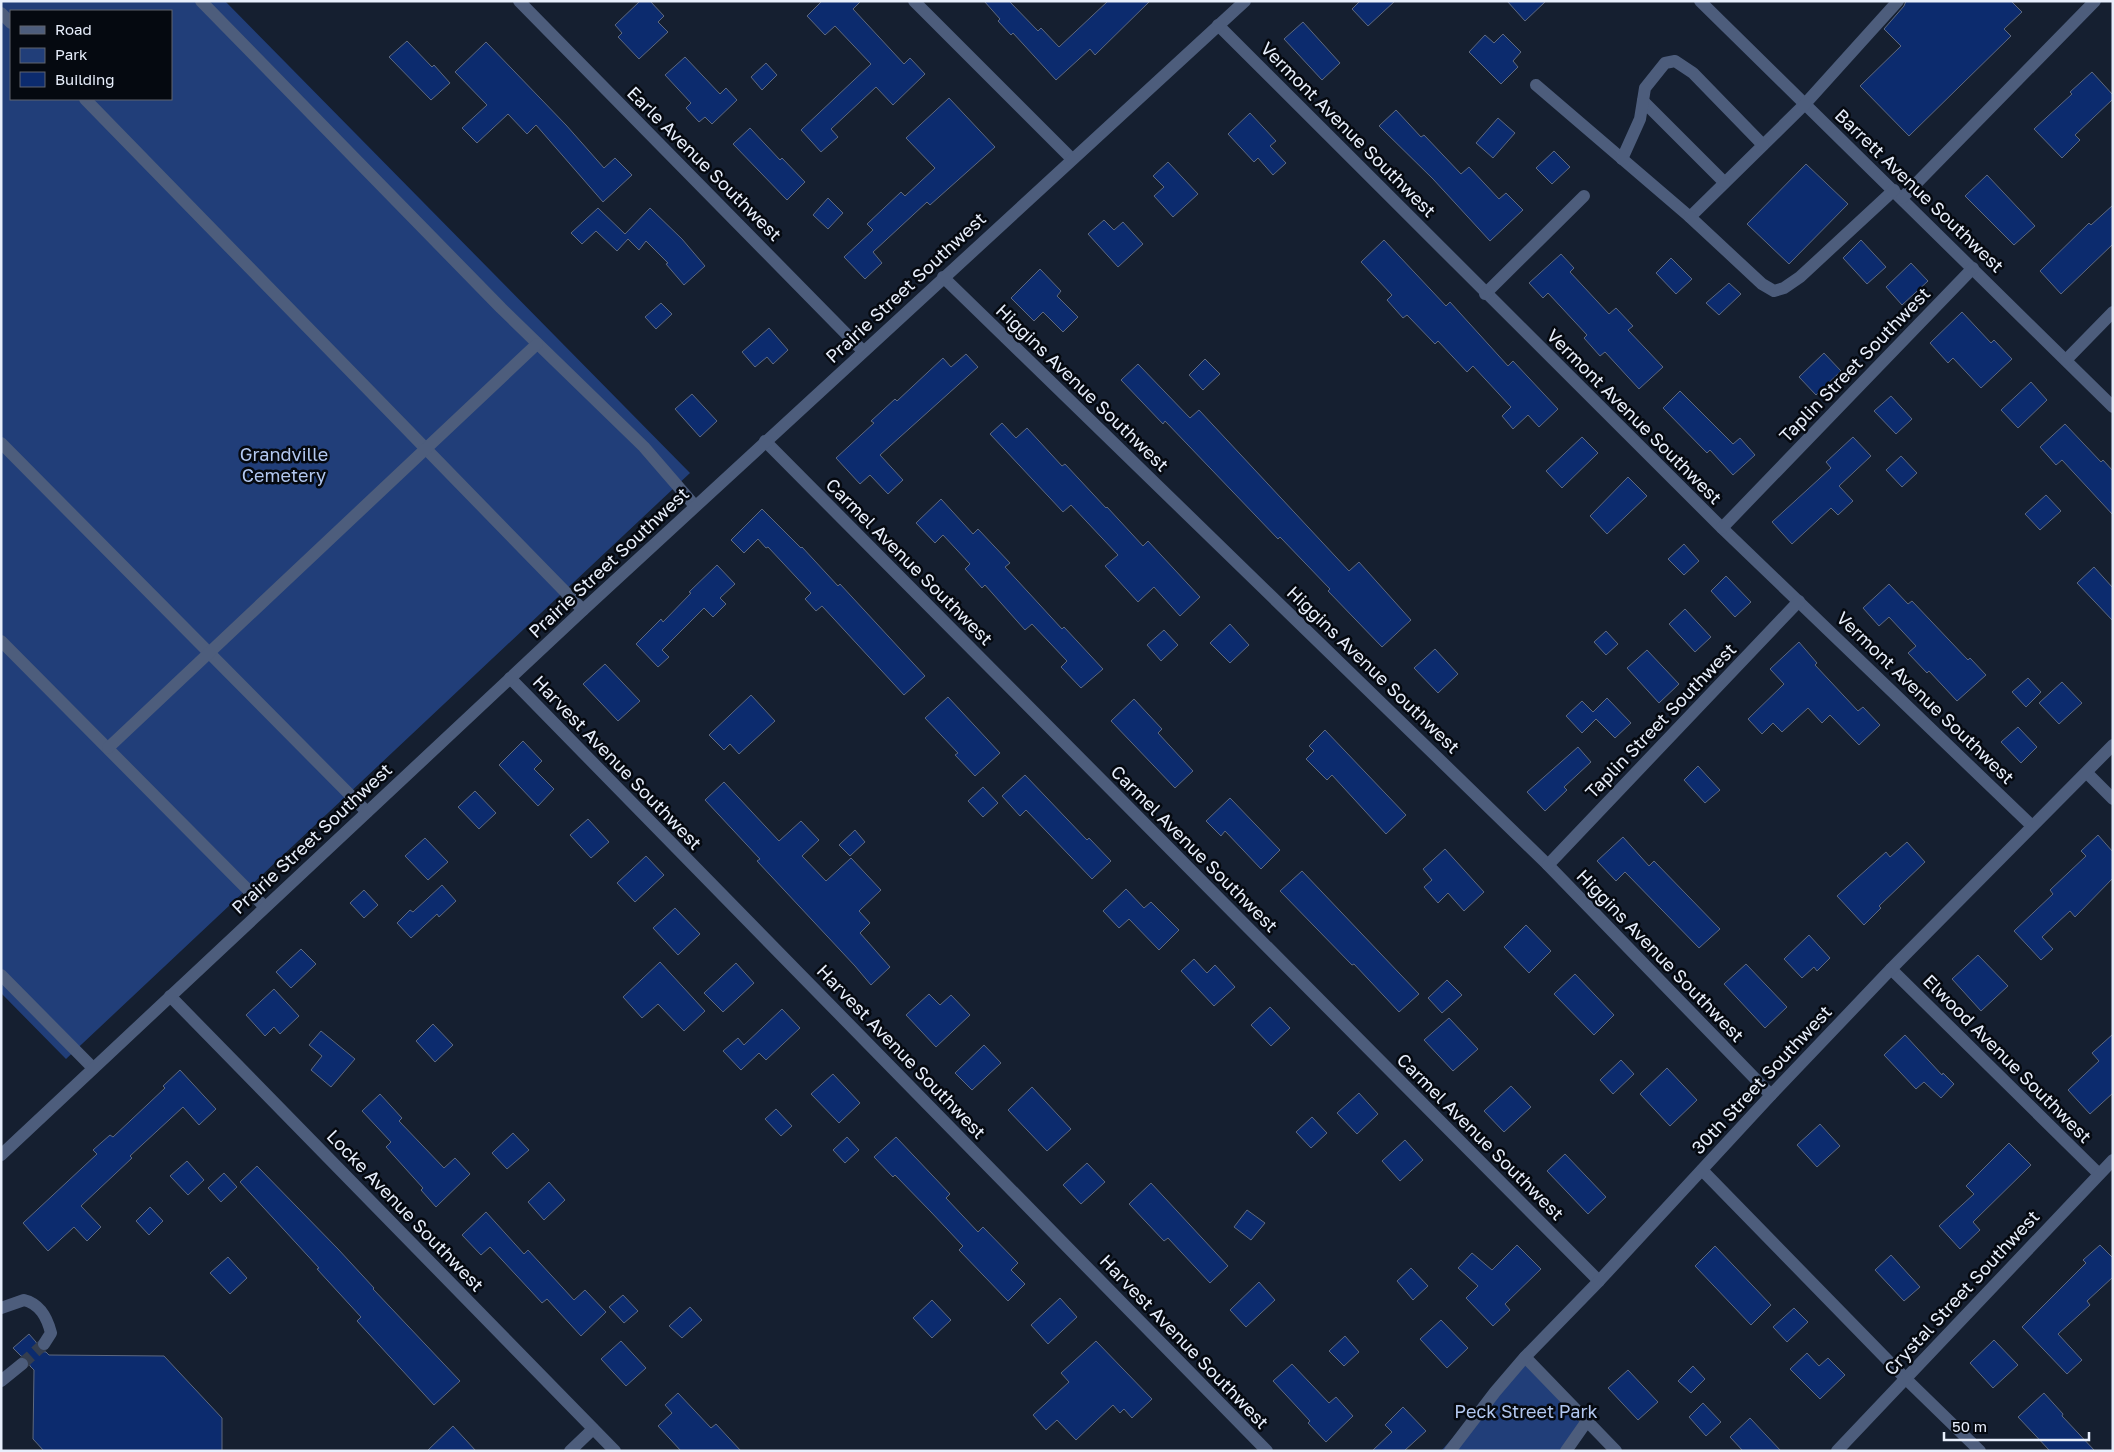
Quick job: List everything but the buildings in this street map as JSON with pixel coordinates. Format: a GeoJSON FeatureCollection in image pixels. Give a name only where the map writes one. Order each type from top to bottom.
{"type":"FeatureCollection","features":[{"type":"Feature","properties":{"kind":"street"},"geometry":{"type":"LineString","coordinates":[[201,1],[538,344],[644,447],[695,506]]}},
{"type":"Feature","properties":{"kind":"street","name":"Earle Avenue Southwest"},"geometry":{"type":"LineString","coordinates":[[519,1],[863,351]]}},
{"type":"Feature","properties":{"kind":"street"},"geometry":{"type":"LineString","coordinates":[[914,1],[1072,159]]}},
{"type":"Feature","properties":{"kind":"street","name":"Prairie Street Southwest"},"geometry":{"type":"LineString","coordinates":[[1,1155],[765,441],[1245,1]]}},
{"type":"Feature","properties":{"kind":"street","name":"Barrett Avenue Southwest"},"geometry":{"type":"LineString","coordinates":[[1700,1],[2113,407]]}},
{"type":"Feature","properties":{"kind":"street"},"geometry":{"type":"LineString","coordinates":[[1690,217],[1805,104],[1898,1]]}},
{"type":"Feature","properties":{"kind":"street"},"geometry":{"type":"LineString","coordinates":[[1536,86],[1690,217],[1762,284],[1774,291],[1784,288],[1800,277],[1898,194],[2095,1]]}},
{"type":"Feature","properties":{"kind":"street"},"geometry":{"type":"LineString","coordinates":[[1,13],[10,22]]}},
{"type":"Feature","properties":{"kind":"street","name":"Vermont Avenue Southwest"},"geometry":{"type":"LineString","coordinates":[[1218,25],[1722,528],[2032,826]]}},
{"type":"Feature","properties":{"kind":"street"},"geometry":{"type":"LineString","coordinates":[[1622,159],[1640,119],[1645,88],[1666,63],[1674,61],[1693,72],[1763,145]]}},
{"type":"Feature","properties":{"kind":"street"},"geometry":{"type":"LineString","coordinates":[[86,100],[583,610]]}},
{"type":"Feature","properties":{"kind":"street"},"geometry":{"type":"LineString","coordinates":[[1643,101],[1724,182]]}},
{"type":"Feature","properties":{"kind":"street"},"geometry":{"type":"LineString","coordinates":[[1486,294],[1584,196]]}},
{"type":"Feature","properties":{"kind":"street","name":"Taplin Street Southwest"},"geometry":{"type":"LineString","coordinates":[[1722,528],[1973,268]]}},
{"type":"Feature","properties":{"kind":"street","name":"Higgins Avenue Southwest"},"geometry":{"type":"LineString","coordinates":[[944,277],[1548,865],[1771,1095]]}},
{"type":"Feature","properties":{"kind":"street"},"geometry":{"type":"LineString","coordinates":[[2066,360],[2113,312]]}},
{"type":"Feature","properties":{"kind":"street"},"geometry":{"type":"LineString","coordinates":[[108,748],[538,344]]}},
{"type":"Feature","properties":{"kind":"street","name":"Carmel Avenue Southwest"},"geometry":{"type":"LineString","coordinates":[[765,441],[1599,1281]]}},
{"type":"Feature","properties":{"kind":"street"},"geometry":{"type":"LineString","coordinates":[[1,443],[367,812]]}},
{"type":"Feature","properties":{"kind":"street","name":"Taplin Street Southwest"},"geometry":{"type":"LineString","coordinates":[[1548,865],[1799,601]]}},
{"type":"Feature","properties":{"kind":"street"},"geometry":{"type":"LineString","coordinates":[[1,641],[265,907]]}},
{"type":"Feature","properties":{"kind":"street","name":"Harvest Avenue Southwest"},"geometry":{"type":"LineString","coordinates":[[510,678],[1267,1451]]}},
{"type":"Feature","properties":{"kind":"street","name":"30th Street Southwest"},"geometry":{"type":"LineString","coordinates":[[1450,1451],[1494,1392],[1525,1357],[1599,1281],[1771,1095],[1891,969],[2113,745]]}},
{"type":"Feature","properties":{"kind":"street"},"geometry":{"type":"LineString","coordinates":[[2087,773],[2113,799]]}},
{"type":"Feature","properties":{"kind":"street","name":"Elwood Avenue Southwest"},"geometry":{"type":"LineString","coordinates":[[1891,969],[2099,1174]]}},
{"type":"Feature","properties":{"kind":"street"},"geometry":{"type":"LineString","coordinates":[[1,975],[93,1068]]}},
{"type":"Feature","properties":{"kind":"street","name":"Locke Avenue Southwest"},"geometry":{"type":"LineString","coordinates":[[170,996],[615,1451]]}},
{"type":"Feature","properties":{"kind":"street","name":"Crystal Street Southwest"},"geometry":{"type":"LineString","coordinates":[[1837,1451],[2113,1160]]}},
{"type":"Feature","properties":{"kind":"street"},"geometry":{"type":"LineString","coordinates":[[1702,1170],[1906,1379],[1980,1451]]}},
{"type":"Feature","properties":{"kind":"street"},"geometry":{"type":"LineString","coordinates":[[1,1308],[24,1300],[37,1306],[49,1322],[51,1332],[44,1344]]}},
{"type":"Feature","properties":{"kind":"street"},"geometry":{"type":"LineString","coordinates":[[1525,1357],[1616,1451]]}},
{"type":"Feature","properties":{"kind":"street"},"geometry":{"type":"LineString","coordinates":[[1,1382],[22,1364]]}},
{"type":"Feature","properties":{"kind":"street"},"geometry":{"type":"LineString","coordinates":[[1566,1451],[1587,1421]]}},
{"type":"Feature","properties":{"kind":"street"},"geometry":{"type":"LineString","coordinates":[[570,1451],[593,1429]]}},
{"type":"Feature","properties":{"kind":"green space","name":"Grandville Cemetery"},"geometry":{"type":"Polygon","coordinates":[[[1,1],[225,1],[690,473],[66,1059],[1,993],[1,1]]]}},
{"type":"Feature","properties":{"kind":"green space","name":"Peck Street Park"},"geometry":{"type":"Polygon","coordinates":[[[1525,1357],[1587,1421],[1569,1451],[1441,1451],[1525,1357]]]}},
{"type":"Feature","properties":{"kind":"tunnel"},"geometry":{"type":"LineString","coordinates":[[22,1364],[44,1344]]}}]}
